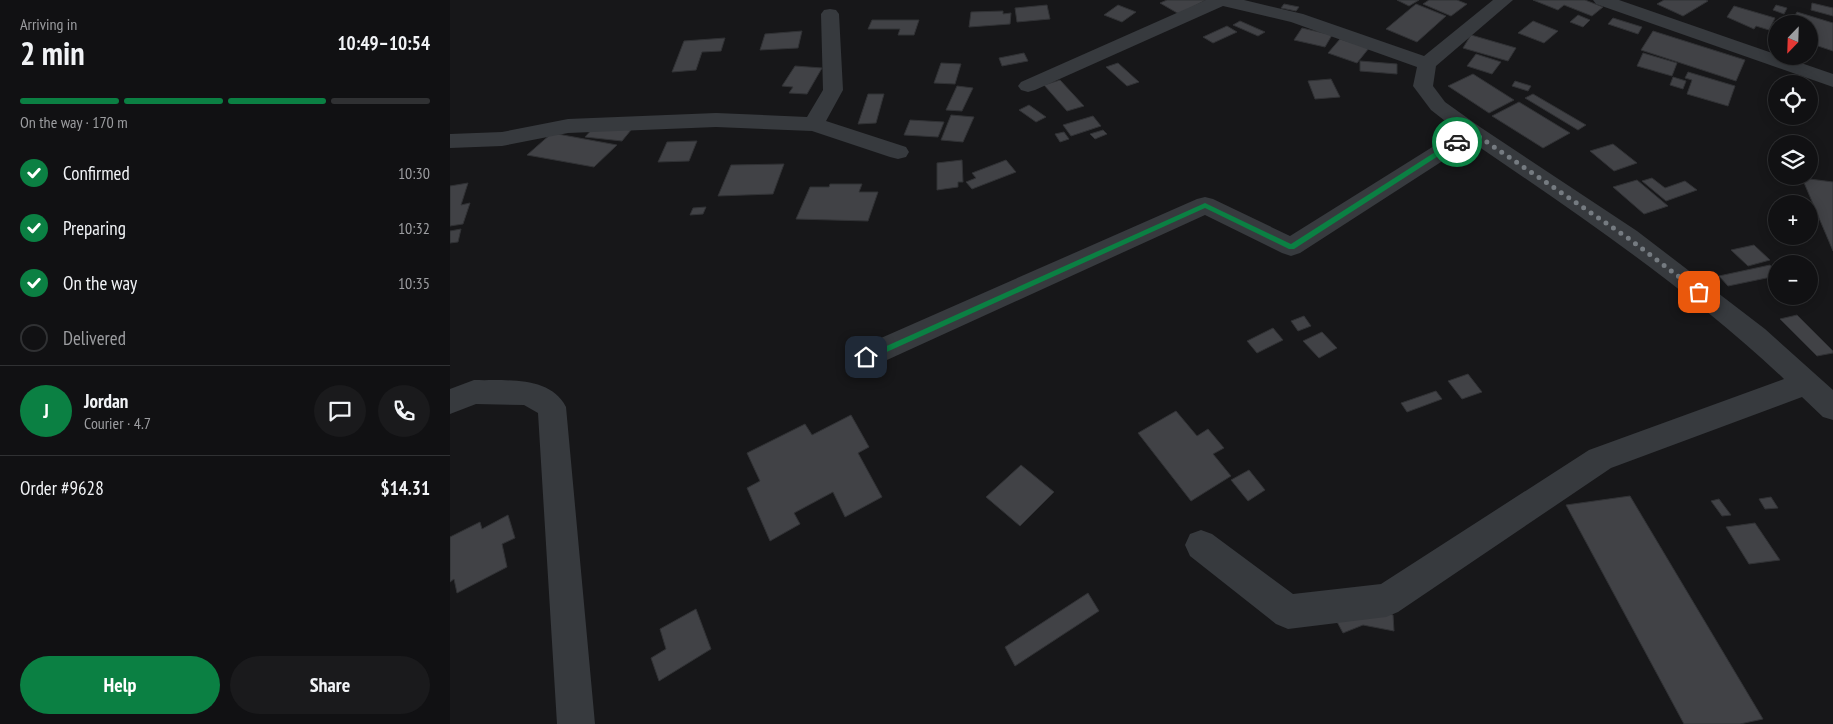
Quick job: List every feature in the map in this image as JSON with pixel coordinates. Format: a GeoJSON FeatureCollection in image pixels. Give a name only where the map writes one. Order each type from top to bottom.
{"type":"FeatureCollection","features":[{"type":"Feature","properties":{"kind":"street"},"geometry":{"type":"LineString","coordinates":[[1028,86],[1221,0],[1297,18],[1427,64]]}},
{"type":"Feature","properties":{"kind":"street"},"geometry":{"type":"LineString","coordinates":[[1504,0],[1427,64],[1423,86],[1438,106],[1472,132],[1628,238],[1756,336],[1833,408]]}},
{"type":"Feature","properties":{"kind":"street"},"geometry":{"type":"LineString","coordinates":[[1602,0],[1833,81]]}},
{"type":"Feature","properties":{"kind":"street"},"geometry":{"type":"LineString","coordinates":[[814,124],[833,90],[830,14]]}},
{"type":"Feature","properties":{"kind":"street"},"geometry":{"type":"LineString","coordinates":[[450,141],[502,139],[568,126],[716,120],[814,124],[898,152]]}},
{"type":"Feature","properties":{"kind":"street"},"geometry":{"type":"LineString","coordinates":[[866,357],[1205,205],[1292,247],[1472,132]]}},
{"type":"Feature","properties":{"kind":"street"},"geometry":{"type":"LineString","coordinates":[[1201,545],[1288,612],[1386,600],[1600,459],[1807,382]]}},
{"type":"Feature","properties":{"kind":"street"},"geometry":{"type":"LineString","coordinates":[[450,402],[474,392],[529,393],[552,408],[576,724]]}},
{"type":"Feature","properties":{"kind":"building"},"geometry":{"type":"Polygon","coordinates":[[[1167,0],[1206,0],[1179,14],[1160,3],[1167,0]]]}},
{"type":"Feature","properties":{"kind":"building"},"geometry":{"type":"Polygon","coordinates":[[[1397,0],[1419,0],[1409,6],[1397,0]]]}},
{"type":"Feature","properties":{"kind":"building"},"geometry":{"type":"Polygon","coordinates":[[[1429,0],[1457,0],[1467,4],[1451,16],[1423,4],[1429,0]]]}},
{"type":"Feature","properties":{"kind":"building"},"geometry":{"type":"Polygon","coordinates":[[[1533,0],[1585,0],[1603,7],[1592,16],[1564,5],[1558,10],[1533,0]]]}},
{"type":"Feature","properties":{"kind":"building"},"geometry":{"type":"Polygon","coordinates":[[[1664,0],[1708,1],[1683,16],[1657,4],[1664,0]]]}},
{"type":"Feature","properties":{"kind":"building"},"geometry":{"type":"Polygon","coordinates":[[[1812,3],[1833,8],[1833,16],[1811,10],[1812,3]]]}},
{"type":"Feature","properties":{"kind":"building"},"geometry":{"type":"Polygon","coordinates":[[[1284,4],[1299,7],[1296,11],[1281,8],[1284,4]]]}},
{"type":"Feature","properties":{"kind":"building"},"geometry":{"type":"Polygon","coordinates":[[[1416,4],[1446,16],[1417,42],[1386,29],[1416,4]]]}},
{"type":"Feature","properties":{"kind":"building"},"geometry":{"type":"Polygon","coordinates":[[[1047,5],[1050,19],[1017,22],[1015,8],[1047,5]]]}},
{"type":"Feature","properties":{"kind":"building"},"geometry":{"type":"Polygon","coordinates":[[[1118,5],[1136,12],[1122,22],[1104,15],[1118,5]]]}},
{"type":"Feature","properties":{"kind":"building"},"geometry":{"type":"Polygon","coordinates":[[[1776,5],[1787,8],[1784,14],[1773,10],[1776,5]]]}},
{"type":"Feature","properties":{"kind":"building"},"geometry":{"type":"Polygon","coordinates":[[[1734,6],[1768,16],[1768,30],[1756,26],[1754,29],[1727,17],[1734,6]]]}},
{"type":"Feature","properties":{"kind":"building"},"geometry":{"type":"Polygon","coordinates":[[[1003,11],[1003,14],[1011,13],[1010,24],[969,27],[971,12],[1003,11]]]}},
{"type":"Feature","properties":{"kind":"building"},"geometry":{"type":"Polygon","coordinates":[[[1797,12],[1807,15],[1795,15],[1797,12]]]}},
{"type":"Feature","properties":{"kind":"building"},"geometry":{"type":"Polygon","coordinates":[[[1578,15],[1590,20],[1583,27],[1570,22],[1578,15]]]}},
{"type":"Feature","properties":{"kind":"building"},"geometry":{"type":"Polygon","coordinates":[[[1613,18],[1642,27],[1638,34],[1608,24],[1613,18]]]}},
{"type":"Feature","properties":{"kind":"building"},"geometry":{"type":"Polygon","coordinates":[[[1818,18],[1833,23],[1833,51],[1818,46],[1818,18]]]}},
{"type":"Feature","properties":{"kind":"building"},"geometry":{"type":"Polygon","coordinates":[[[872,20],[919,20],[914,35],[898,35],[900,29],[868,29],[872,20]]]}},
{"type":"Feature","properties":{"kind":"building"},"geometry":{"type":"Polygon","coordinates":[[[1240,21],[1265,32],[1258,36],[1233,25],[1240,21]]]}},
{"type":"Feature","properties":{"kind":"building"},"geometry":{"type":"Polygon","coordinates":[[[1533,21],[1558,31],[1544,43],[1518,33],[1533,21]]]}},
{"type":"Feature","properties":{"kind":"building"},"geometry":{"type":"Polygon","coordinates":[[[1227,26],[1237,32],[1213,43],[1203,37],[1227,26]]]}},
{"type":"Feature","properties":{"kind":"building"},"geometry":{"type":"Polygon","coordinates":[[[1302,28],[1332,35],[1325,47],[1294,40],[1302,28]]]}},
{"type":"Feature","properties":{"kind":"building"},"geometry":{"type":"Polygon","coordinates":[[[802,31],[798,48],[760,50],[765,34],[802,31]]]}},
{"type":"Feature","properties":{"kind":"building"},"geometry":{"type":"Polygon","coordinates":[[[1653,31],[1745,60],[1736,81],[1641,50],[1653,31]]]}},
{"type":"Feature","properties":{"kind":"building"},"geometry":{"type":"Polygon","coordinates":[[[1471,35],[1516,48],[1508,61],[1463,48],[1471,35]]]}},
{"type":"Feature","properties":{"kind":"building"},"geometry":{"type":"Polygon","coordinates":[[[725,38],[721,51],[702,52],[696,70],[672,72],[684,41],[725,38]]]}},
{"type":"Feature","properties":{"kind":"building"},"geometry":{"type":"Polygon","coordinates":[[[1340,39],[1369,48],[1357,63],[1328,53],[1340,39]]]}},
{"type":"Feature","properties":{"kind":"building"},"geometry":{"type":"Polygon","coordinates":[[[1024,53],[1028,61],[1002,66],[999,58],[1024,53]]]}},
{"type":"Feature","properties":{"kind":"building"},"geometry":{"type":"Polygon","coordinates":[[[1643,53],[1677,63],[1672,76],[1637,66],[1643,53]]]}},
{"type":"Feature","properties":{"kind":"building"},"geometry":{"type":"Polygon","coordinates":[[[1476,54],[1501,62],[1492,74],[1467,66],[1476,54]]]}},
{"type":"Feature","properties":{"kind":"building"},"geometry":{"type":"Polygon","coordinates":[[[1360,61],[1397,64],[1397,74],[1360,71],[1360,61]]]}},
{"type":"Feature","properties":{"kind":"building"},"geometry":{"type":"Polygon","coordinates":[[[941,63],[961,64],[955,84],[934,83],[941,63]]]}},
{"type":"Feature","properties":{"kind":"building"},"geometry":{"type":"Polygon","coordinates":[[[1118,63],[1139,82],[1127,86],[1106,67],[1118,63]]]}},
{"type":"Feature","properties":{"kind":"building"},"geometry":{"type":"Polygon","coordinates":[[[795,66],[822,68],[807,94],[789,93],[793,87],[782,86],[795,66]]]}},
{"type":"Feature","properties":{"kind":"building"},"geometry":{"type":"Polygon","coordinates":[[[1688,72],[1735,86],[1728,106],[1687,94],[1692,80],[1685,78],[1688,72]]]}},
{"type":"Feature","properties":{"kind":"building"},"geometry":{"type":"Polygon","coordinates":[[[1473,74],[1514,100],[1489,113],[1448,86],[1473,74]]]}},
{"type":"Feature","properties":{"kind":"building"},"geometry":{"type":"Polygon","coordinates":[[[1673,77],[1686,81],[1683,89],[1670,85],[1673,77]]]}},
{"type":"Feature","properties":{"kind":"building"},"geometry":{"type":"Polygon","coordinates":[[[1331,79],[1340,97],[1315,99],[1308,81],[1331,79]]]}},
{"type":"Feature","properties":{"kind":"building"},"geometry":{"type":"Polygon","coordinates":[[[1060,80],[1084,106],[1067,111],[1044,85],[1060,80]]]}},
{"type":"Feature","properties":{"kind":"building"},"geometry":{"type":"Polygon","coordinates":[[[1515,81],[1531,86],[1528,91],[1512,86],[1515,81]]]}},
{"type":"Feature","properties":{"kind":"building"},"geometry":{"type":"Polygon","coordinates":[[[957,86],[973,88],[962,111],[946,110],[957,86]]]}},
{"type":"Feature","properties":{"kind":"building"},"geometry":{"type":"Polygon","coordinates":[[[868,94],[884,94],[876,123],[858,124],[868,94]]]}},
{"type":"Feature","properties":{"kind":"building"},"geometry":{"type":"Polygon","coordinates":[[[1533,94],[1586,125],[1578,130],[1525,98],[1533,94]]]}},
{"type":"Feature","properties":{"kind":"building"},"geometry":{"type":"Polygon","coordinates":[[[1519,102],[1570,133],[1543,148],[1492,116],[1519,102]]]}},
{"type":"Feature","properties":{"kind":"building"},"geometry":{"type":"Polygon","coordinates":[[[1029,105],[1046,117],[1036,122],[1019,110],[1029,105]]]}},
{"type":"Feature","properties":{"kind":"building"},"geometry":{"type":"Polygon","coordinates":[[[951,115],[974,117],[963,142],[941,140],[951,115]]]}},
{"type":"Feature","properties":{"kind":"building"},"geometry":{"type":"Polygon","coordinates":[[[1093,116],[1101,126],[1071,136],[1063,125],[1093,116]]]}},
{"type":"Feature","properties":{"kind":"building"},"geometry":{"type":"Polygon","coordinates":[[[910,120],[944,122],[938,137],[904,135],[910,120]]]}},
{"type":"Feature","properties":{"kind":"building"},"geometry":{"type":"Polygon","coordinates":[[[595,126],[631,130],[622,141],[585,137],[595,126]]]}},
{"type":"Feature","properties":{"kind":"building"},"geometry":{"type":"Polygon","coordinates":[[[1103,130],[1107,134],[1095,139],[1090,134],[1103,130]]]}},
{"type":"Feature","properties":{"kind":"building"},"geometry":{"type":"Polygon","coordinates":[[[1064,132],[1069,139],[1060,142],[1055,134],[1064,132]]]}},
{"type":"Feature","properties":{"kind":"building"},"geometry":{"type":"Polygon","coordinates":[[[552,133],[617,145],[594,167],[527,155],[552,133]]]}},
{"type":"Feature","properties":{"kind":"building"},"geometry":{"type":"Polygon","coordinates":[[[697,141],[689,161],[658,162],[667,142],[697,141]]]}},
{"type":"Feature","properties":{"kind":"building"},"geometry":{"type":"Polygon","coordinates":[[[1613,144],[1637,163],[1614,171],[1590,151],[1613,144]]]}},
{"type":"Feature","properties":{"kind":"building"},"geometry":{"type":"Polygon","coordinates":[[[962,160],[963,182],[958,182],[958,187],[937,190],[937,163],[962,160]]]}},
{"type":"Feature","properties":{"kind":"building"},"geometry":{"type":"Polygon","coordinates":[[[1006,160],[1016,172],[972,189],[966,182],[976,178],[972,173],[1006,160]]]}},
{"type":"Feature","properties":{"kind":"building"},"geometry":{"type":"Polygon","coordinates":[[[784,164],[773,194],[718,196],[731,165],[784,164]]]}},
{"type":"Feature","properties":{"kind":"building"},"geometry":{"type":"Polygon","coordinates":[[[1652,178],[1665,188],[1685,181],[1697,190],[1666,201],[1642,181],[1652,178]]]}},
{"type":"Feature","properties":{"kind":"building"},"geometry":{"type":"Polygon","coordinates":[[[1637,180],[1668,206],[1644,214],[1613,187],[1637,180]]]}},
{"type":"Feature","properties":{"kind":"building"},"geometry":{"type":"Polygon","coordinates":[[[1818,180],[1833,182],[1833,251],[1818,216],[1818,195],[1809,195],[1805,185],[1818,185],[1818,180]]]}},
{"type":"Feature","properties":{"kind":"building"},"geometry":{"type":"Polygon","coordinates":[[[468,183],[461,205],[470,203],[463,224],[450,226],[450,186],[468,183]]]}},
{"type":"Feature","properties":{"kind":"building"},"geometry":{"type":"Polygon","coordinates":[[[830,184],[862,184],[859,192],[878,192],[868,221],[796,219],[810,187],[829,187],[830,184]]]}},
{"type":"Feature","properties":{"kind":"building"},"geometry":{"type":"Polygon","coordinates":[[[706,207],[703,214],[690,215],[693,208],[706,207]]]}},
{"type":"Feature","properties":{"kind":"building"},"geometry":{"type":"Polygon","coordinates":[[[461,229],[458,242],[450,243],[450,231],[461,229]]]}},
{"type":"Feature","properties":{"kind":"building"},"geometry":{"type":"Polygon","coordinates":[[[1754,245],[1768,258],[1768,261],[1748,266],[1731,250],[1754,245]]]}},
{"type":"Feature","properties":{"kind":"building"},"geometry":{"type":"Polygon","coordinates":[[[1768,265],[1768,278],[1728,286],[1719,276],[1768,265]]]}},
{"type":"Feature","properties":{"kind":"building"},"geometry":{"type":"Polygon","coordinates":[[[1797,315],[1833,353],[1817,356],[1780,319],[1797,315]]]}},
{"type":"Feature","properties":{"kind":"building"},"geometry":{"type":"Polygon","coordinates":[[[1304,316],[1311,326],[1298,331],[1291,321],[1304,316]]]}},
{"type":"Feature","properties":{"kind":"building"},"geometry":{"type":"Polygon","coordinates":[[[1273,328],[1283,340],[1257,353],[1247,341],[1273,328]]]}},
{"type":"Feature","properties":{"kind":"building"},"geometry":{"type":"Polygon","coordinates":[[[1322,332],[1337,348],[1319,358],[1303,341],[1322,332]]]}},
{"type":"Feature","properties":{"kind":"building"},"geometry":{"type":"Polygon","coordinates":[[[1468,374],[1482,392],[1462,399],[1448,381],[1468,374]]]}},
{"type":"Feature","properties":{"kind":"building"},"geometry":{"type":"Polygon","coordinates":[[[1436,391],[1442,399],[1407,412],[1401,403],[1436,391]]]}},
{"type":"Feature","properties":{"kind":"building"},"geometry":{"type":"Polygon","coordinates":[[[1176,411],[1197,436],[1208,429],[1224,448],[1213,454],[1231,476],[1191,501],[1138,433],[1176,411]]]}},
{"type":"Feature","properties":{"kind":"building"},"geometry":{"type":"Polygon","coordinates":[[[851,415],[869,447],[858,453],[882,497],[845,517],[833,492],[794,513],[800,524],[770,541],[747,488],[760,481],[747,453],[805,424],[812,435],[851,415]]]}},
{"type":"Feature","properties":{"kind":"building"},"geometry":{"type":"Polygon","coordinates":[[[1021,465],[1054,492],[1020,526],[986,497],[1021,465]]]}},
{"type":"Feature","properties":{"kind":"building"},"geometry":{"type":"Polygon","coordinates":[[[1249,470],[1265,490],[1248,501],[1231,480],[1249,470]]]}},
{"type":"Feature","properties":{"kind":"building"},"geometry":{"type":"Polygon","coordinates":[[[1630,496],[1763,719],[1740,724],[1684,724],[1566,505],[1630,496]]]}},
{"type":"Feature","properties":{"kind":"building"},"geometry":{"type":"Polygon","coordinates":[[[1771,497],[1778,508],[1765,509],[1759,499],[1771,497]]]}},
{"type":"Feature","properties":{"kind":"building"},"geometry":{"type":"Polygon","coordinates":[[[1719,499],[1731,515],[1722,516],[1711,501],[1719,499]]]}},
{"type":"Feature","properties":{"kind":"building"},"geometry":{"type":"Polygon","coordinates":[[[508,515],[515,538],[502,544],[507,567],[457,593],[454,579],[450,582],[450,537],[480,522],[482,529],[508,515]]]}},
{"type":"Feature","properties":{"kind":"building"},"geometry":{"type":"Polygon","coordinates":[[[1755,523],[1780,560],[1749,564],[1726,527],[1755,523]]]}},
{"type":"Feature","properties":{"kind":"building"},"geometry":{"type":"Polygon","coordinates":[[[1088,593],[1099,611],[1015,666],[1005,647],[1088,593]]]}},
{"type":"Feature","properties":{"kind":"building"},"geometry":{"type":"Polygon","coordinates":[[[1360,606],[1393,615],[1394,631],[1363,625],[1343,633],[1335,618],[1360,606]]]}},
{"type":"Feature","properties":{"kind":"building"},"geometry":{"type":"Polygon","coordinates":[[[696,609],[711,649],[659,681],[651,658],[666,649],[660,629],[696,609]]]}},
{"type":"Feature","properties":{"kind":"way so far"},"geometry":{"type":"LineString","coordinates":[[1457,142],[1472,132],[1628,238],[1699,292]]}},
{"type":"Feature","properties":{"kind":"route"},"geometry":{"type":"LineString","coordinates":[[866,357],[1205,205],[1292,247],[1457,142]]}}]}
